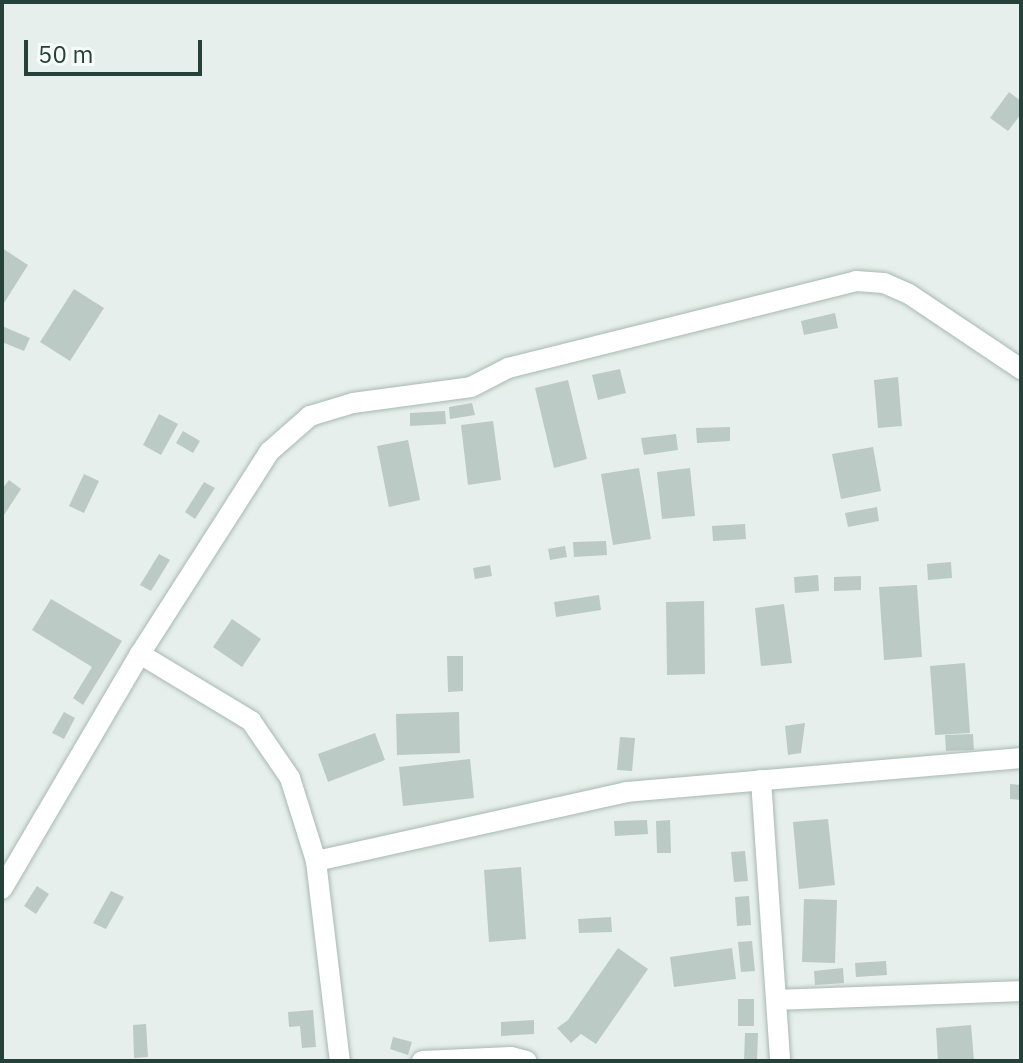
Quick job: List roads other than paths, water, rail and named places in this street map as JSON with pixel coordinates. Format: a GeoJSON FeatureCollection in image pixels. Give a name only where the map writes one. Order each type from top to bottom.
{"type":"FeatureCollection","features":[{"type":"Feature","properties":{"kind":"street"},"geometry":{"type":"LineString","coordinates":[[2,889],[140,654],[269,452],[310,416],[353,403],[471,387],[508,368],[856,281],[884,283],[909,294],[1021,369]]}},
{"type":"Feature","properties":{"kind":"street"},"geometry":{"type":"LineString","coordinates":[[140,654],[251,721],[271,745],[290,778],[316,861],[340,1061]]}},
{"type":"Feature","properties":{"kind":"street"},"geometry":{"type":"LineString","coordinates":[[316,861],[626,792],[1021,758]]}},
{"type":"Feature","properties":{"kind":"street"},"geometry":{"type":"LineString","coordinates":[[761,780],[780,1061]]}},
{"type":"Feature","properties":{"kind":"street"},"geometry":{"type":"LineString","coordinates":[[777,1000],[1021,991]]}},
{"type":"Feature","properties":{"kind":"street"},"geometry":{"type":"LineString","coordinates":[[422,1061],[511,1057],[527,1061]]}}]}
